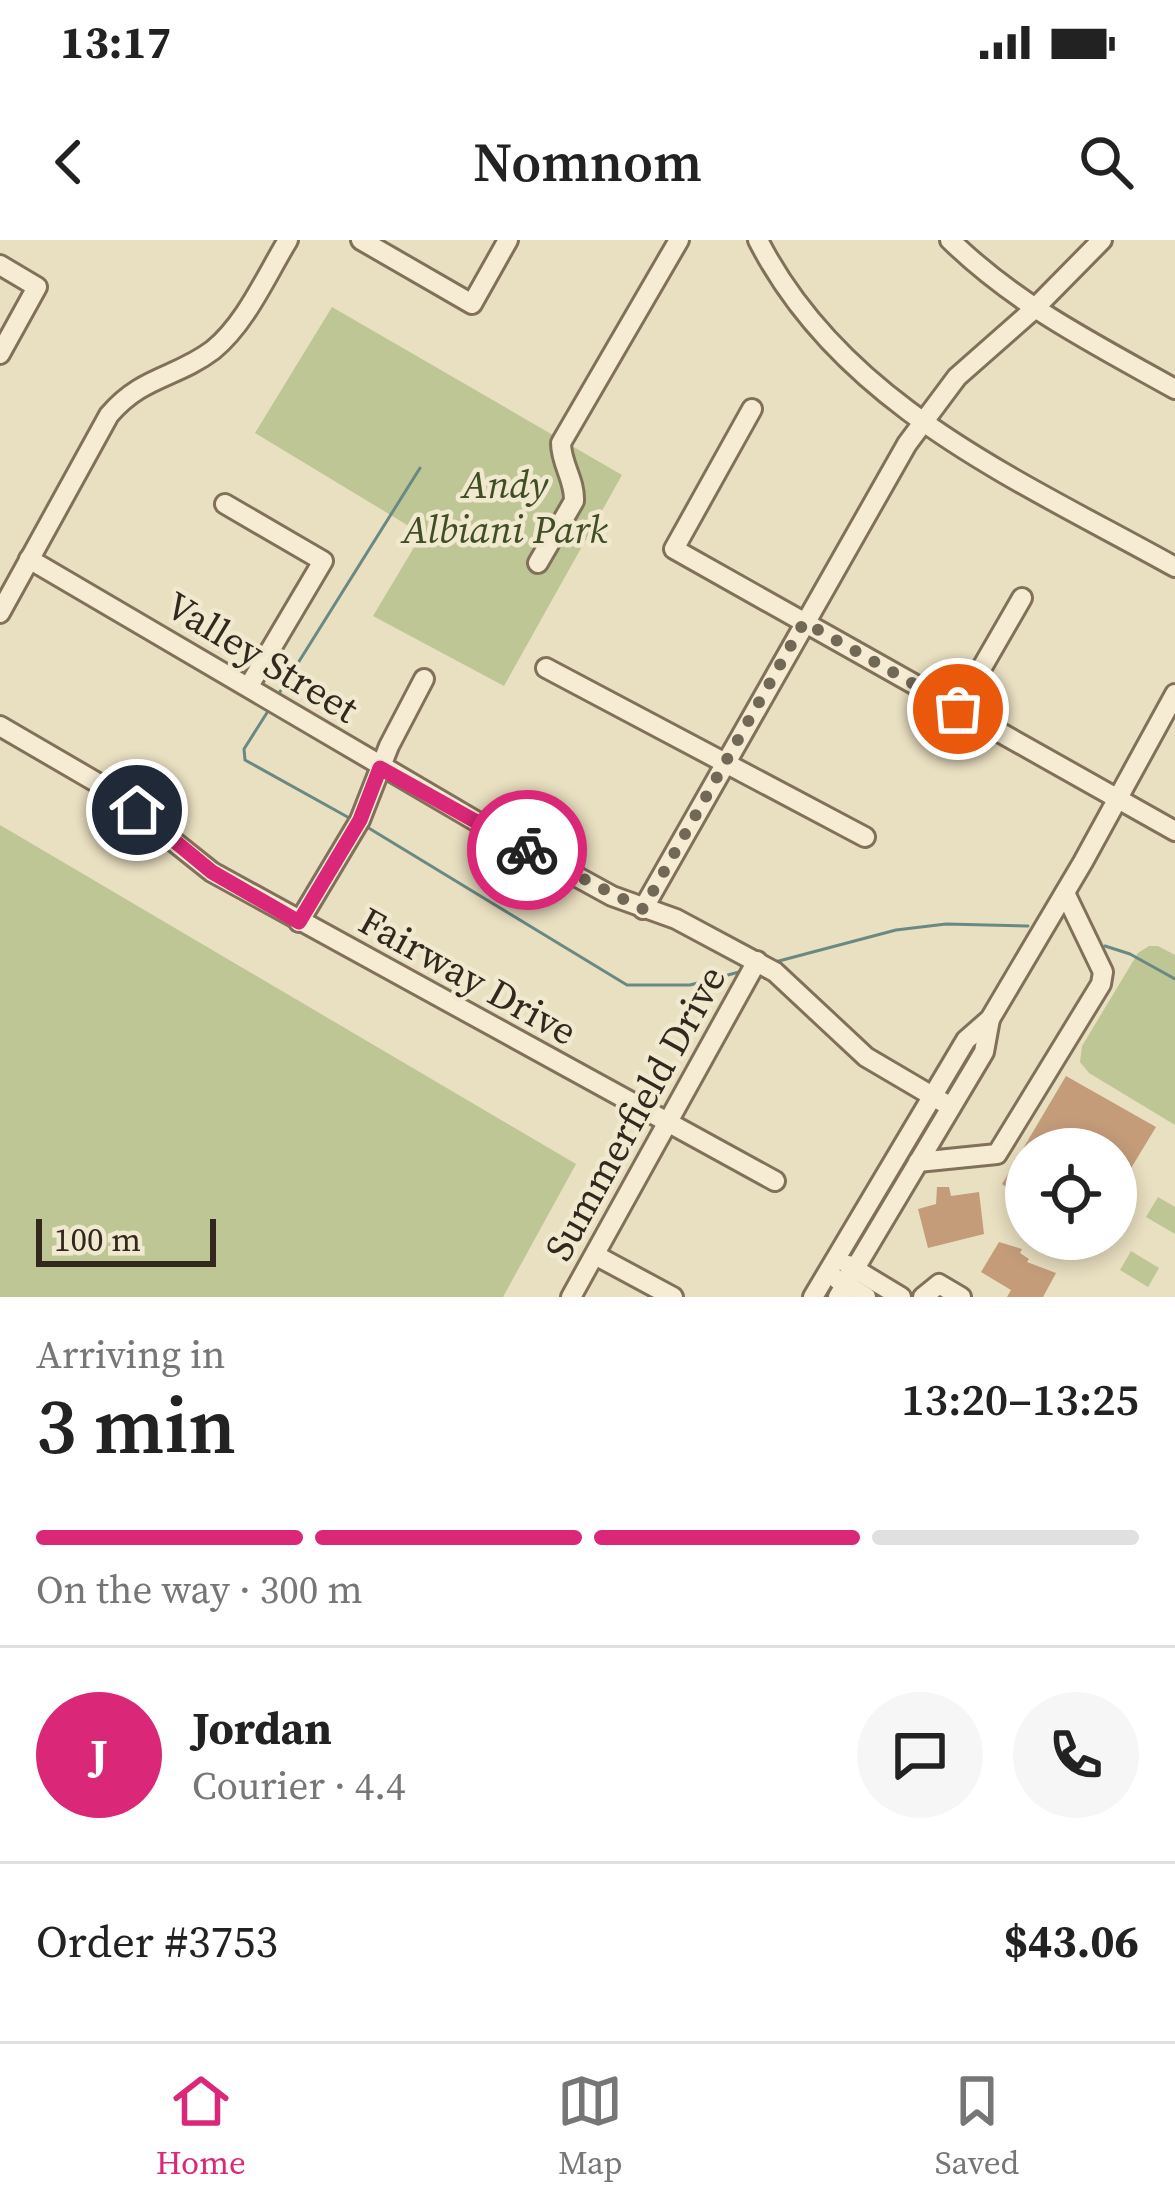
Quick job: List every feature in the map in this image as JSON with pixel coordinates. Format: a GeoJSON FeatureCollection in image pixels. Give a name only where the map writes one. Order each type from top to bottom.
{"type":"FeatureCollection","features":[{"type":"Feature","properties":{"kind":"street"},"geometry":{"type":"LineString","coordinates":[[0,613],[109,415],[127,394],[221,343],[288,240]]}},
{"type":"Feature","properties":{"kind":"street"},"geometry":{"type":"LineString","coordinates":[[361,240],[472,304],[508,240]]}},
{"type":"Feature","properties":{"kind":"street"},"geometry":{"type":"LineString","coordinates":[[538,563],[574,501],[561,460],[561,443],[680,240]]}},
{"type":"Feature","properties":{"kind":"street"},"geometry":{"type":"LineString","coordinates":[[758,240],[796,300],[876,387],[922,423],[1175,567]]}},
{"type":"Feature","properties":{"kind":"street"},"geometry":{"type":"LineString","coordinates":[[950,240],[1034,310],[1175,388]]}},
{"type":"Feature","properties":{"kind":"street"},"geometry":{"type":"LineString","coordinates":[[643,909],[922,423],[957,377],[1034,310],[1102,240]]}},
{"type":"Feature","properties":{"kind":"street"},"geometry":{"type":"LineString","coordinates":[[0,265],[37,287],[0,354]]}},
{"type":"Feature","properties":{"kind":"street"},"geometry":{"type":"LineString","coordinates":[[752,409],[674,549],[1175,831]]}},
{"type":"Feature","properties":{"kind":"street"},"geometry":{"type":"LineString","coordinates":[[224,504],[322,561],[248,686]]}},
{"type":"Feature","properties":{"kind":"street","name":"Valley Street"},"geometry":{"type":"LineString","coordinates":[[29,559],[380,768],[612,896],[676,920],[757,961],[790,985],[866,1057],[942,1102]]}},
{"type":"Feature","properties":{"kind":"street"},"geometry":{"type":"LineString","coordinates":[[958,709],[1022,598]]}},
{"type":"Feature","properties":{"kind":"street"},"geometry":{"type":"LineString","coordinates":[[546,668],[866,837]]}},
{"type":"Feature","properties":{"kind":"street"},"geometry":{"type":"LineString","coordinates":[[299,922],[360,820],[402,717],[424,679]]}},
{"type":"Feature","properties":{"kind":"street"},"geometry":{"type":"LineString","coordinates":[[813,1297],[840,1276],[918,1162],[966,1040],[990,1019],[1175,694]]}},
{"type":"Feature","properties":{"kind":"street","name":"Fairway Drive"},"geometry":{"type":"LineString","coordinates":[[0,726],[108,789],[212,872],[775,1181]]}},
{"type":"Feature","properties":{"kind":"street"},"geometry":{"type":"LineString","coordinates":[[918,1162],[997,1154],[1101,984],[1103,972],[1065,893]]}},
{"type":"Feature","properties":{"kind":"street","name":"Summerfield Drive"},"geometry":{"type":"LineString","coordinates":[[571,1297],[757,961]]}},
{"type":"Feature","properties":{"kind":"street"},"geometry":{"type":"LineString","coordinates":[[840,1276],[942,1102]]}},
{"type":"Feature","properties":{"kind":"street"},"geometry":{"type":"LineString","coordinates":[[595,1255],[673,1297]]}},
{"type":"Feature","properties":{"kind":"street"},"geometry":{"type":"LineString","coordinates":[[840,1276],[866,1297]]}},
{"type":"Feature","properties":{"kind":"street"},"geometry":{"type":"LineString","coordinates":[[840,1276],[901,1297]]}},
{"type":"Feature","properties":{"kind":"street"},"geometry":{"type":"LineString","coordinates":[[923,1297],[939,1284],[961,1297]]}},
{"type":"Feature","properties":{"kind":"green space","name":"Andy Albiani Park"},"geometry":{"type":"Polygon","coordinates":[[[332,307],[622,475],[504,686],[373,616],[422,534],[255,433],[332,307]]]}},
{"type":"Feature","properties":{"kind":"green space"},"geometry":{"type":"Polygon","coordinates":[[[0,825],[576,1164],[503,1297],[0,1297],[0,825]]]}},
{"type":"Feature","properties":{"kind":"green space"},"geometry":{"type":"Polygon","coordinates":[[[1149,946],[1175,955],[1175,1125],[1089,1073],[1080,1062],[1082,1046],[1138,953],[1149,946]]]}},
{"type":"Feature","properties":{"kind":"green space"},"geometry":{"type":"Polygon","coordinates":[[[1158,1197],[1175,1207],[1175,1234],[1146,1217],[1158,1197]]]}},
{"type":"Feature","properties":{"kind":"green space"},"geometry":{"type":"Polygon","coordinates":[[[1137,1255],[1159,1268],[1148,1287],[1120,1270],[1126,1260],[1137,1260],[1137,1255]]]}},
{"type":"Feature","properties":{"kind":"building"},"geometry":{"type":"Polygon","coordinates":[[[1066,1076],[1156,1127],[1137,1158],[1137,1128],[1035,1128],[1066,1076]]]}},
{"type":"Feature","properties":{"kind":"building"},"geometry":{"type":"Polygon","coordinates":[[[937,1187],[949,1187],[951,1196],[979,1192],[984,1234],[928,1248],[918,1209],[936,1204],[937,1187]]]}},
{"type":"Feature","properties":{"kind":"building"},"geometry":{"type":"Polygon","coordinates":[[[999,1242],[1005,1244],[1005,1260],[1028,1260],[1056,1273],[1043,1297],[1007,1297],[1011,1290],[981,1272],[999,1242]]]}},
{"type":"Feature","properties":{"kind":"waterway"},"geometry":{"type":"LineString","coordinates":[[278,695],[420,468]]}},
{"type":"Feature","properties":{"kind":"waterway"},"geometry":{"type":"LineString","coordinates":[[270,708],[244,749],[245,760],[353,820]]}},
{"type":"Feature","properties":{"kind":"waterway"},"geometry":{"type":"LineString","coordinates":[[367,827],[627,985],[690,985],[743,971]]}},
{"type":"Feature","properties":{"kind":"waterway"},"geometry":{"type":"LineString","coordinates":[[775,962],[896,930],[946,924],[1028,926]]}},
{"type":"Feature","properties":{"kind":"waterway"},"geometry":{"type":"LineString","coordinates":[[1105,946],[1175,979]]}},
{"type":"Feature","properties":{"kind":"way so far"},"geometry":{"type":"LineString","coordinates":[[527,850],[643,909],[804,622],[958,709]]}},
{"type":"Feature","properties":{"kind":"route"},"geometry":{"type":"LineString","coordinates":[[137,810],[212,872],[299,922],[360,820],[380,768],[527,850]]}}]}
